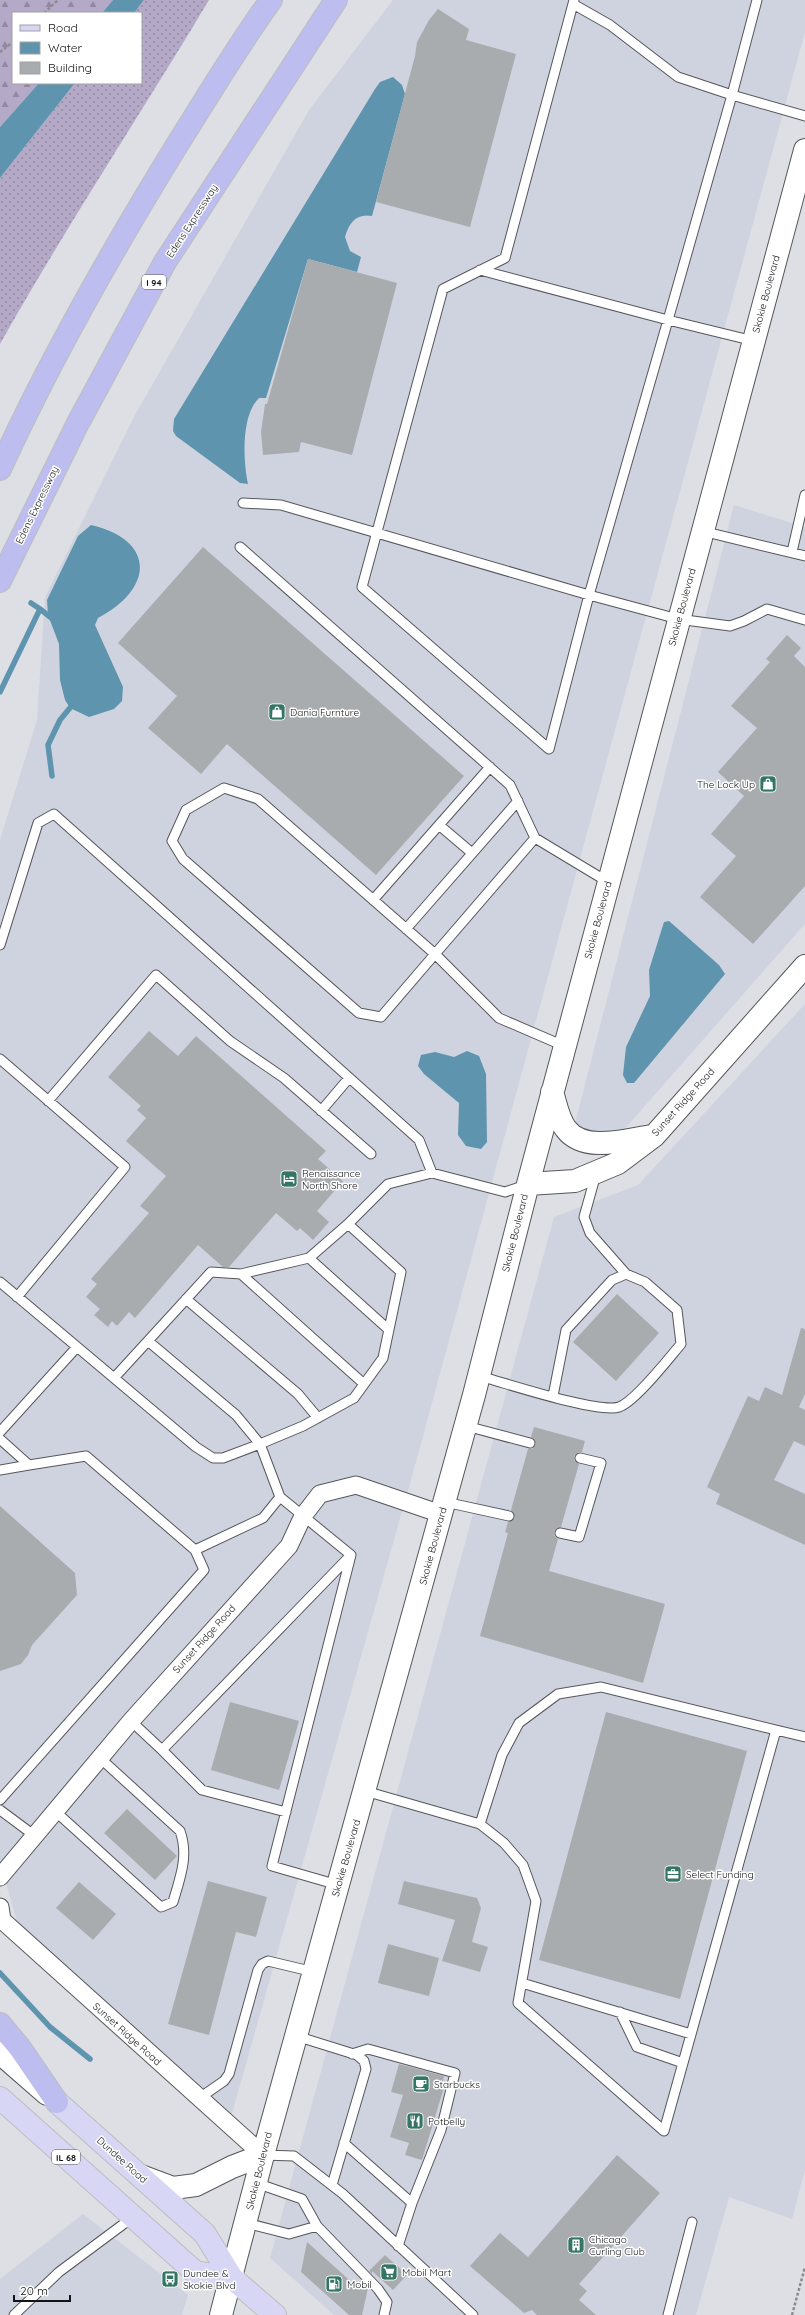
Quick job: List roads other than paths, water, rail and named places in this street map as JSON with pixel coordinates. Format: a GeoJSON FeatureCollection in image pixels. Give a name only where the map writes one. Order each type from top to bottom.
{"type":"FeatureCollection","features":[{"type":"Feature","properties":{"kind":"highway"},"geometry":{"type":"LineString","coordinates":[[0,469],[19,428],[127,226],[246,35],[271,0]]}},
{"type":"Feature","properties":{"kind":"highway","name":"Edens Expressway"},"geometry":{"type":"LineString","coordinates":[[0,581],[78,423],[165,262],[336,0]]}},
{"type":"Feature","properties":{"kind":"highway"},"geometry":{"type":"LineString","coordinates":[[0,2024],[20,2048],[57,2102]]}},
{"type":"Feature","properties":{"kind":"main road","name":"Skokie Boulevard"},"geometry":{"type":"LineString","coordinates":[[221,2315],[232,2278],[262,2155],[466,1426],[552,1091],[805,150]]}},
{"type":"Feature","properties":{"kind":"main road","name":"Sunset Ridge Road"},"geometry":{"type":"LineString","coordinates":[[528,1184],[575,1182],[618,1163],[654,1136],[805,966]]}},
{"type":"Feature","properties":{"kind":"main road"},"geometry":{"type":"LineString","coordinates":[[552,1091],[562,1122],[567,1130],[585,1142],[617,1141],[654,1136]]}},
{"type":"Feature","properties":{"kind":"main road","name":"Dundee Road"},"geometry":{"type":"LineString","coordinates":[[0,2053],[205,2234],[232,2278],[275,2315]]}},
{"type":"Feature","properties":{"kind":"main road","name":"IL 68"},"geometry":{"type":"LineString","coordinates":[[0,2098],[195,2272],[232,2278]]}},
{"type":"Feature","properties":{"kind":"main road"},"geometry":{"type":"LineString","coordinates":[[139,2176],[173,2188],[196,2185],[232,2167],[262,2155]]}},
{"type":"Feature","properties":{"kind":"street","name":"Sunset Ridge Road"},"geometry":{"type":"LineString","coordinates":[[0,1877],[131,1721],[289,1546],[303,1516],[320,1494],[356,1485],[443,1508]]}},
{"type":"Feature","properties":{"kind":"street","name":"Sunset Ridge Road"},"geometry":{"type":"LineString","coordinates":[[0,1907],[2,1920],[198,2099],[262,2155]]}},
{"type":"Feature","properties":{"kind":"lane"},"geometry":{"type":"LineString","coordinates":[[758,0],[732,95],[589,596],[549,749],[362,587],[443,289],[505,258],[574,2],[610,25],[678,76],[732,95],[805,116]]}},
{"type":"Feature","properties":{"kind":"lane"},"geometry":{"type":"LineString","coordinates":[[480,270],[754,342]]}},
{"type":"Feature","properties":{"kind":"lane"},"geometry":{"type":"LineString","coordinates":[[792,552],[805,495]]}},
{"type":"Feature","properties":{"kind":"lane"},"geometry":{"type":"LineString","coordinates":[[243,503],[281,505],[377,532],[589,596],[678,619],[730,626],[744,621],[767,609],[805,620]]}},
{"type":"Feature","properties":{"kind":"lane"},"geometry":{"type":"LineString","coordinates":[[702,531],[805,556]]}},
{"type":"Feature","properties":{"kind":"lane"},"geometry":{"type":"LineString","coordinates":[[240,547],[510,785],[535,838],[608,882]]}},
{"type":"Feature","properties":{"kind":"lane"},"geometry":{"type":"LineString","coordinates":[[373,900],[490,767]]}},
{"type":"Feature","properties":{"kind":"lane"},"geometry":{"type":"LineString","coordinates":[[535,838],[435,954],[381,1017],[359,1013],[183,859],[172,842],[186,810],[224,788],[258,799],[435,954],[499,1018],[564,1046]]}},
{"type":"Feature","properties":{"kind":"lane"},"geometry":{"type":"LineString","coordinates":[[406,929],[518,801]]}},
{"type":"Feature","properties":{"kind":"lane"},"geometry":{"type":"LineString","coordinates":[[0,945],[38,823],[54,814],[419,1140],[432,1173]]}},
{"type":"Feature","properties":{"kind":"lane"},"geometry":{"type":"LineString","coordinates":[[439,825],[472,853]]}},
{"type":"Feature","properties":{"kind":"lane"},"geometry":{"type":"LineString","coordinates":[[48,1101],[156,975],[230,1041],[284,1078],[371,1154]]}},
{"type":"Feature","properties":{"kind":"lane"},"geometry":{"type":"LineString","coordinates":[[0,1060],[125,1167],[17,1296]]}},
{"type":"Feature","properties":{"kind":"lane"},"geometry":{"type":"LineString","coordinates":[[321,1111],[350,1078]]}},
{"type":"Feature","properties":{"kind":"lane"},"geometry":{"type":"LineString","coordinates":[[479,1376],[605,1408],[620,1407],[641,1390],[681,1344],[677,1310],[645,1282],[626,1274],[590,1233],[584,1217],[596,1172]]}},
{"type":"Feature","properties":{"kind":"lane"},"geometry":{"type":"LineString","coordinates":[[114,1378],[211,1272],[241,1274],[309,1258],[348,1224],[388,1184],[432,1173],[505,1192],[528,1184]]}},
{"type":"Feature","properties":{"kind":"lane"},"geometry":{"type":"LineString","coordinates":[[0,1282],[196,1447],[213,1458],[223,1458],[260,1444],[318,1418],[354,1398],[383,1358],[401,1272],[348,1224]]}},
{"type":"Feature","properties":{"kind":"lane"},"geometry":{"type":"LineString","coordinates":[[309,1258],[389,1330]]}},
{"type":"Feature","properties":{"kind":"lane"},"geometry":{"type":"LineString","coordinates":[[241,1274],[364,1384]]}},
{"type":"Feature","properties":{"kind":"lane"},"geometry":{"type":"LineString","coordinates":[[553,1396],[566,1330],[612,1280],[626,1274]]}},
{"type":"Feature","properties":{"kind":"lane"},"geometry":{"type":"LineString","coordinates":[[186,1299],[298,1394],[318,1418]]}},
{"type":"Feature","properties":{"kind":"lane"},"geometry":{"type":"LineString","coordinates":[[148,1341],[236,1415],[260,1444],[280,1497],[351,1555]]}},
{"type":"Feature","properties":{"kind":"lane"},"geometry":{"type":"LineString","coordinates":[[0,1432],[77,1347]]}},
{"type":"Feature","properties":{"kind":"lane"},"geometry":{"type":"LineString","coordinates":[[466,1426],[530,1443]]}},
{"type":"Feature","properties":{"kind":"lane"},"geometry":{"type":"LineString","coordinates":[[0,1439],[29,1465]]}},
{"type":"Feature","properties":{"kind":"lane"},"geometry":{"type":"LineString","coordinates":[[0,1470],[86,1456],[195,1550],[204,1570],[0,1800]]}},
{"type":"Feature","properties":{"kind":"lane"},"geometry":{"type":"LineString","coordinates":[[560,1533],[579,1538],[601,1463],[580,1458]]}},
{"type":"Feature","properties":{"kind":"lane"},"geometry":{"type":"LineString","coordinates":[[195,1550],[264,1518],[280,1497]]}},
{"type":"Feature","properties":{"kind":"lane"},"geometry":{"type":"LineString","coordinates":[[443,1508],[509,1516]]}},
{"type":"Feature","properties":{"kind":"lane"},"geometry":{"type":"LineString","coordinates":[[162,1750],[351,1555]]}},
{"type":"Feature","properties":{"kind":"lane"},"geometry":{"type":"LineString","coordinates":[[338,1885],[272,1866],[351,1555]]}},
{"type":"Feature","properties":{"kind":"lane"},"geometry":{"type":"LineString","coordinates":[[480,1824],[502,1755],[519,1723],[558,1694],[601,1687],[805,1737]]}},
{"type":"Feature","properties":{"kind":"lane"},"geometry":{"type":"LineString","coordinates":[[131,1721],[202,1790],[286,1812]]}},
{"type":"Feature","properties":{"kind":"lane"},"geometry":{"type":"LineString","coordinates":[[365,1791],[480,1824],[504,1843],[523,1865],[536,1901],[518,2003],[664,2131],[776,1730]]}},
{"type":"Feature","properties":{"kind":"lane"},"geometry":{"type":"LineString","coordinates":[[55,1811],[161,1907],[172,1902],[184,1862],[184,1844],[180,1831],[100,1758]]}},
{"type":"Feature","properties":{"kind":"lane"},"geometry":{"type":"LineString","coordinates":[[0,1810],[34,1836]]}},
{"type":"Feature","properties":{"kind":"lane"},"geometry":{"type":"LineString","coordinates":[[198,2099],[224,2081],[229,2074],[258,1970],[262,1964],[268,1961],[314,1972]]}},
{"type":"Feature","properties":{"kind":"lane"},"geometry":{"type":"LineString","coordinates":[[522,1983],[691,2034]]}},
{"type":"Feature","properties":{"kind":"lane"},"geometry":{"type":"LineString","coordinates":[[620,2012],[637,2047],[683,2063]]}},
{"type":"Feature","properties":{"kind":"lane"},"geometry":{"type":"LineString","coordinates":[[296,2036],[352,2054],[364,2061],[366,2069],[332,2185]]}},
{"type":"Feature","properties":{"kind":"lane"},"geometry":{"type":"LineString","coordinates":[[352,2054],[368,2049],[455,2073],[440,2130],[398,2246]]}},
{"type":"Feature","properties":{"kind":"lane"},"geometry":{"type":"LineString","coordinates":[[344,2143],[412,2204]]}},
{"type":"Feature","properties":{"kind":"lane"},"geometry":{"type":"LineString","coordinates":[[262,2155],[294,2156],[332,2185],[473,2315]]}},
{"type":"Feature","properties":{"kind":"lane"},"geometry":{"type":"LineString","coordinates":[[256,2183],[302,2199],[317,2226],[388,2302],[384,2315]]}},
{"type":"Feature","properties":{"kind":"lane"},"geometry":{"type":"LineString","coordinates":[[19,2313],[59,2272],[133,2216]]}},
{"type":"Feature","properties":{"kind":"lane"},"geometry":{"type":"LineString","coordinates":[[668,2315],[692,2222]]}},
{"type":"Feature","properties":{"kind":"lane"},"geometry":{"type":"LineString","coordinates":[[246,2223],[289,2234],[317,2226]]}},
{"type":"Feature","properties":{"kind":"water"},"geometry":{"type":"Polygon","coordinates":[[[113,0],[144,0],[135,12],[103,12],[113,0]]]}},
{"type":"Feature","properties":{"kind":"water"},"geometry":{"type":"Polygon","coordinates":[[[393,77],[402,85],[405,94],[372,216],[366,215],[354,220],[351,223],[345,237],[350,251],[361,257],[357,272],[308,259],[266,398],[259,398],[249,415],[245,439],[245,463],[248,484],[240,483],[176,436],[173,431],[174,419],[375,89],[380,82],[393,77]]]}},
{"type":"Feature","properties":{"kind":"water"},"geometry":{"type":"Polygon","coordinates":[[[38,84],[74,84],[0,178],[0,127],[38,84]]]}},
{"type":"Feature","properties":{"kind":"water"},"geometry":{"type":"Polygon","coordinates":[[[91,525],[112,532],[127,542],[137,553],[140,566],[138,580],[130,593],[116,606],[98,618],[95,625],[123,687],[122,701],[114,709],[89,717],[70,708],[65,700],[60,680],[59,644],[48,615],[47,600],[78,536],[91,525]]]}},
{"type":"Feature","properties":{"kind":"water"},"geometry":{"type":"Polygon","coordinates":[[[669,921],[719,965],[725,974],[634,1083],[627,1083],[623,1075],[626,1047],[650,996],[649,970],[664,922],[669,921]]]}},
{"type":"Feature","properties":{"kind":"water"},"geometry":{"type":"Polygon","coordinates":[[[467,1051],[479,1056],[486,1074],[487,1142],[481,1149],[466,1146],[458,1135],[459,1103],[424,1074],[418,1066],[421,1055],[435,1052],[454,1057],[467,1051]]]}},
{"type":"Feature","properties":{"kind":"waterway"},"geometry":{"type":"LineString","coordinates":[[0,692],[40,609],[31,603]]}},
{"type":"Feature","properties":{"kind":"waterway"},"geometry":{"type":"LineString","coordinates":[[40,609],[54,620]]}},
{"type":"Feature","properties":{"kind":"waterway"},"geometry":{"type":"LineString","coordinates":[[52,776],[48,745],[60,720],[74,703]]}},
{"type":"Feature","properties":{"kind":"waterway"},"geometry":{"type":"LineString","coordinates":[[0,1973],[50,2027],[90,2059]]}},
{"type":"Feature","properties":{"kind":"place","name":"Dania Furnture"},"geometry":{"type":"Point","coordinates":[277,712]}},
{"type":"Feature","properties":{"kind":"place","name":"The Lock Up"},"geometry":{"type":"Point","coordinates":[768,784]}},
{"type":"Feature","properties":{"kind":"place","name":"Renaissance North Shore"},"geometry":{"type":"Point","coordinates":[289,1179]}},
{"type":"Feature","properties":{"kind":"place","name":"Select Funding"},"geometry":{"type":"Point","coordinates":[673,1874]}},
{"type":"Feature","properties":{"kind":"place","name":"Starbucks"},"geometry":{"type":"Point","coordinates":[421,2084]}},
{"type":"Feature","properties":{"kind":"place","name":"Potbelly"},"geometry":{"type":"Point","coordinates":[415,2121]}},
{"type":"Feature","properties":{"kind":"place","name":"Chicago Curling Club"},"geometry":{"type":"Point","coordinates":[576,2245]}},
{"type":"Feature","properties":{"kind":"place","name":"Mobil Mart"},"geometry":{"type":"Point","coordinates":[389,2272]}},
{"type":"Feature","properties":{"kind":"place","name":"Dundee & Skokie Blvd"},"geometry":{"type":"Point","coordinates":[170,2279]}},
{"type":"Feature","properties":{"kind":"place","name":"Mobil"},"geometry":{"type":"Point","coordinates":[334,2284]}}]}
